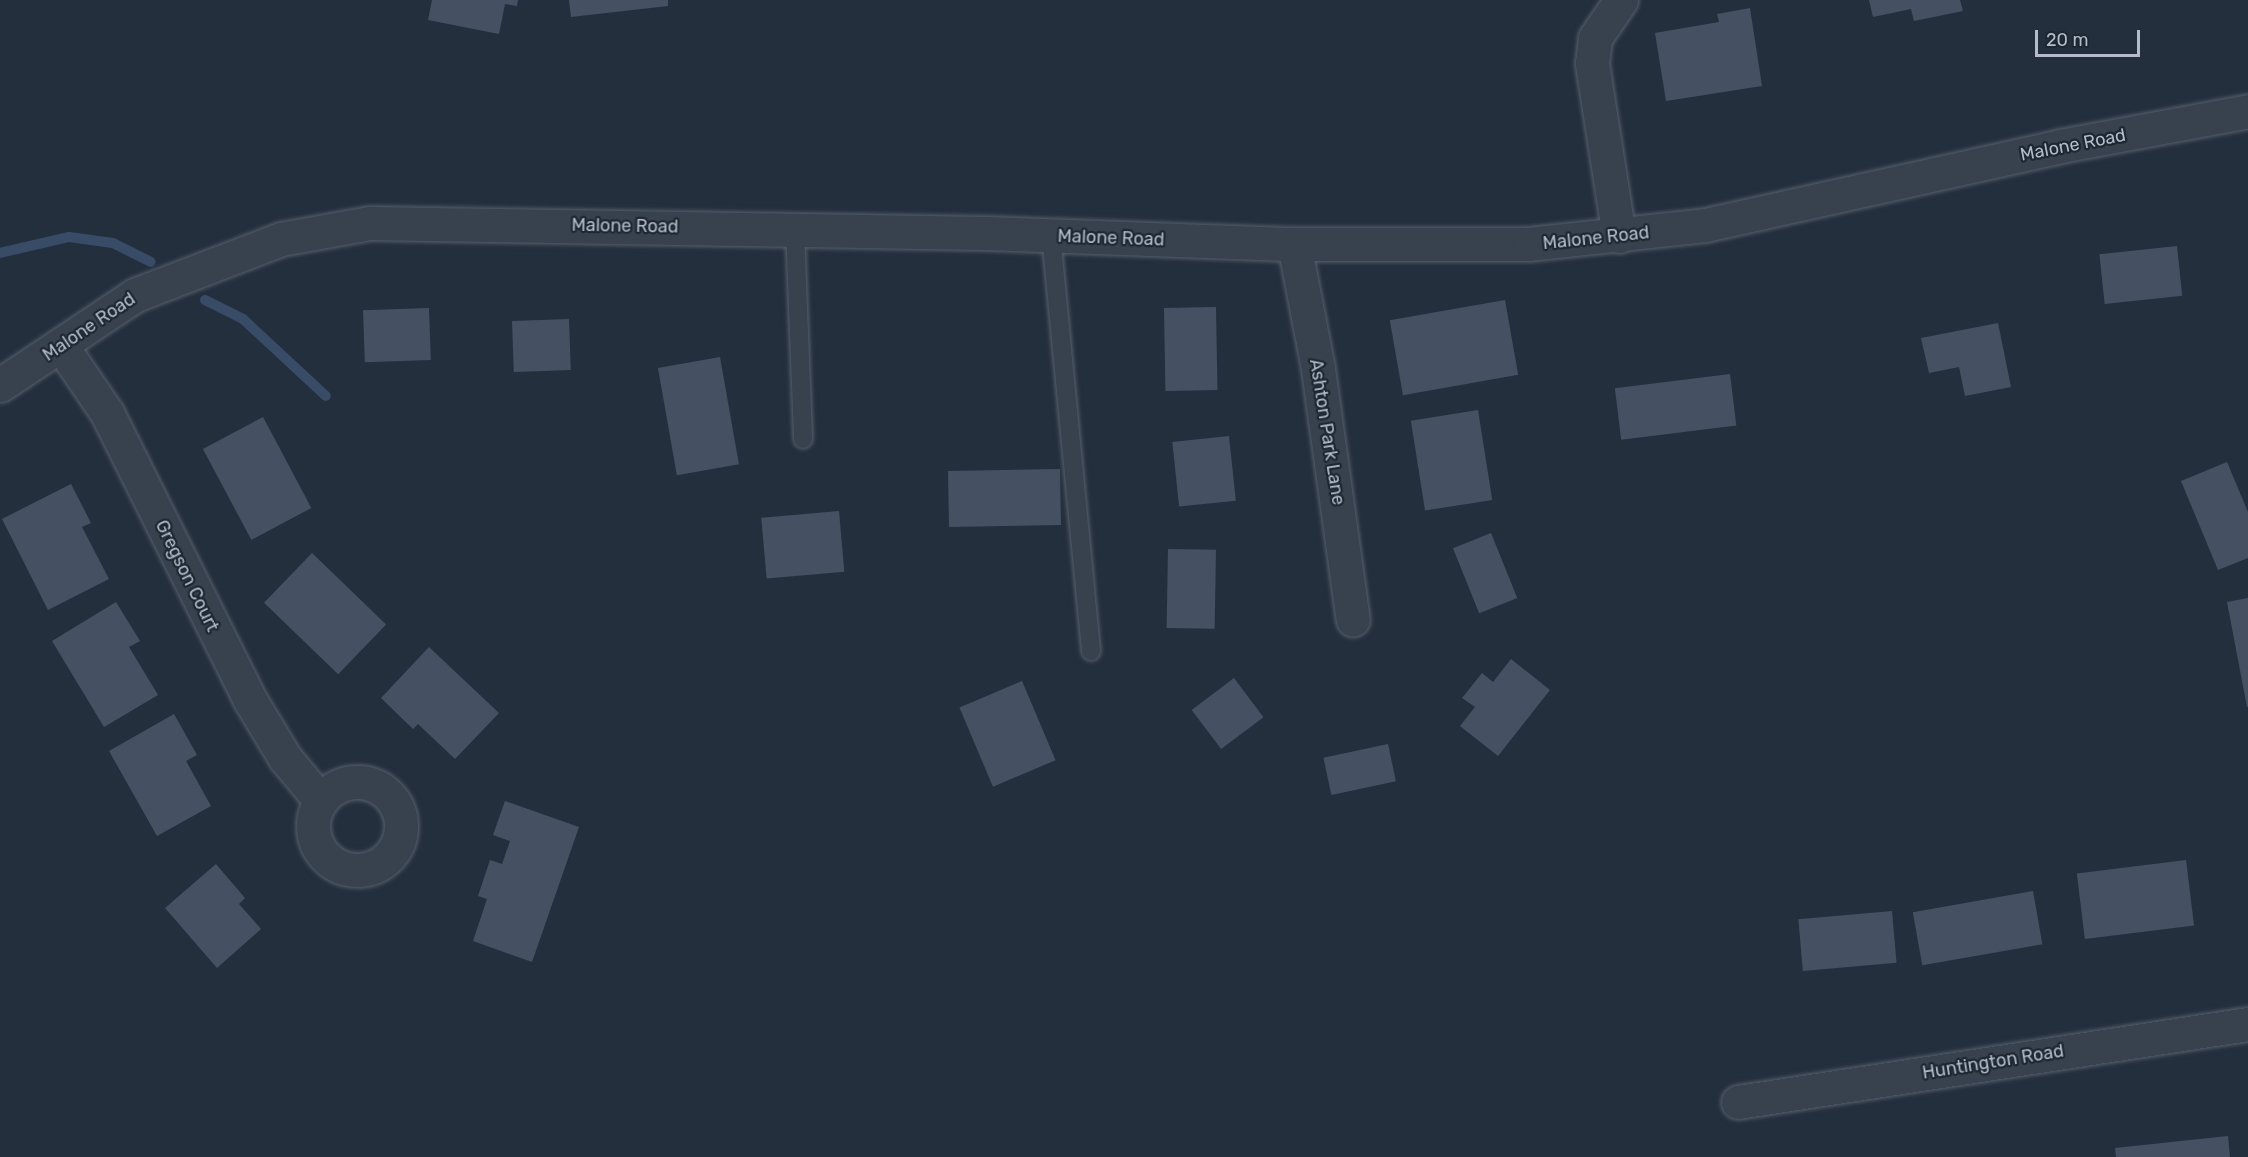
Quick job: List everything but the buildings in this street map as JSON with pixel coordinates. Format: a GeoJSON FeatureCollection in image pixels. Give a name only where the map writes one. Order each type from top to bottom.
{"type":"FeatureCollection","features":[{"type":"Feature","properties":{"kind":"street"},"geometry":{"type":"LineString","coordinates":[[1619,236],[1592,63],[1595,38],[1621,0]]}},
{"type":"Feature","properties":{"kind":"street","name":"Malone Road"},"geometry":{"type":"LineString","coordinates":[[0,385],[62,347],[135,295],[315,230],[370,223],[453,222],[795,229],[1294,244],[1472,246],[1619,236],[1705,225],[2060,146],[2248,111]]}},
{"type":"Feature","properties":{"kind":"street","name":"Ashton Park Lane"},"geometry":{"type":"LineString","coordinates":[[1294,244],[1318,369],[1353,620]]}},
{"type":"Feature","properties":{"kind":"street","name":"Gregson Court"},"geometry":{"type":"LineString","coordinates":[[62,347],[107,413],[250,700],[285,758],[320,800]]}},
{"type":"Feature","properties":{"kind":"street","name":"Huntington Road"},"geometry":{"type":"LineString","coordinates":[[1738,1102],[2248,1024]]}},
{"type":"Feature","properties":{"kind":"lane"},"geometry":{"type":"LineString","coordinates":[[795,229],[803,439]]}},
{"type":"Feature","properties":{"kind":"lane"},"geometry":{"type":"LineString","coordinates":[[1051,236],[1091,651]]}},
{"type":"Feature","properties":{"kind":"waterway"},"geometry":{"type":"LineString","coordinates":[[0,253],[69,237],[113,243],[151,262]]}},
{"type":"Feature","properties":{"kind":"waterway"},"geometry":{"type":"LineString","coordinates":[[205,300],[243,319],[326,396]]}}]}
